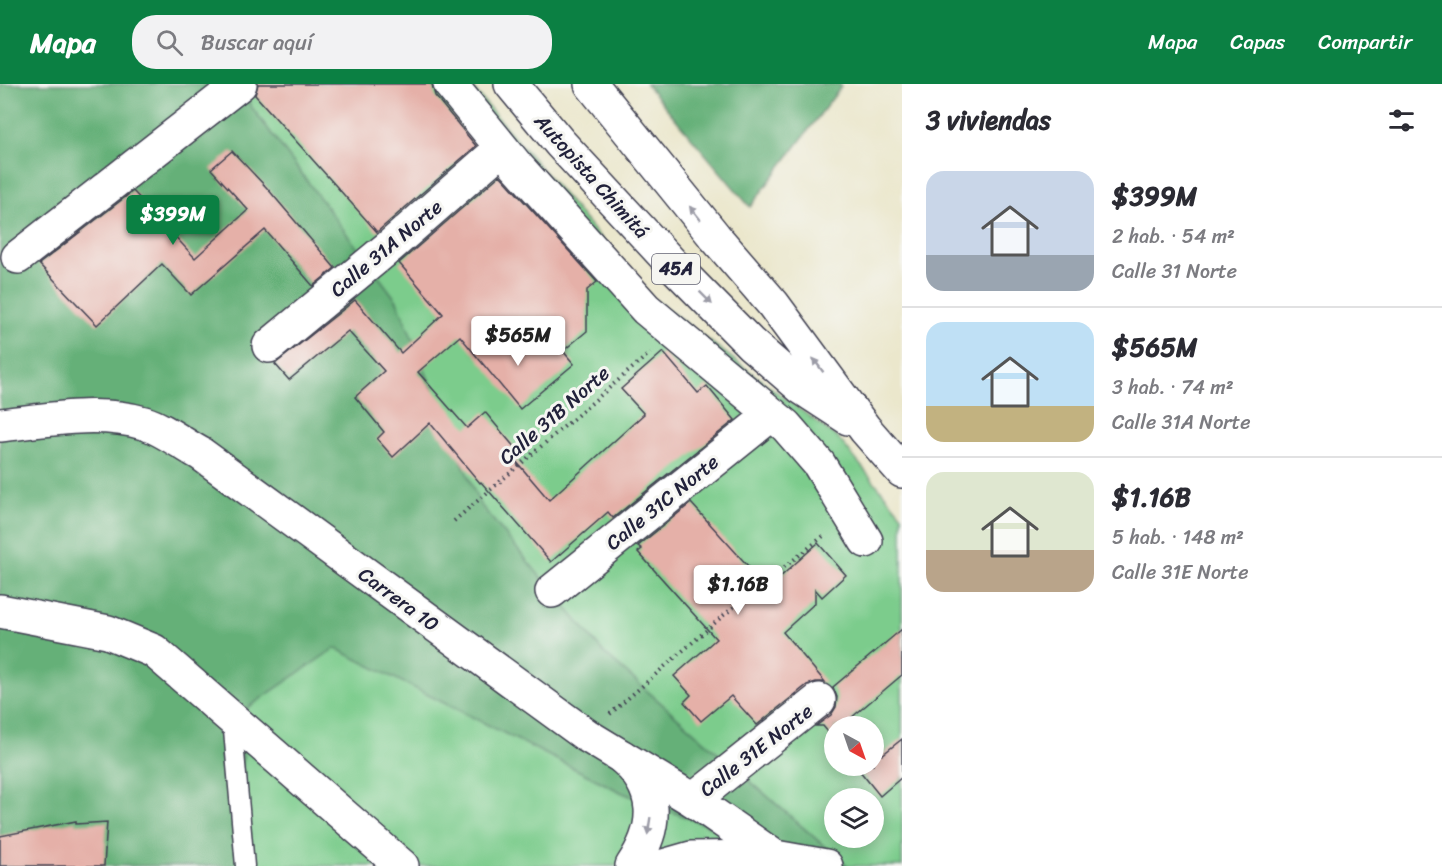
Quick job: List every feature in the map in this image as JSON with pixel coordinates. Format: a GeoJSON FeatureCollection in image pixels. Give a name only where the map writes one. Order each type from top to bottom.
{"type":"FeatureCollection","features":[{"type":"Feature","properties":{"kind":"main road"},"geometry":{"type":"LineString","coordinates":[[18,257],[240,84]]}},
{"type":"Feature","properties":{"kind":"main road"},"geometry":{"type":"LineString","coordinates":[[450,84],[502,148],[638,301],[673,333],[786,426],[819,464],[858,528]]}},
{"type":"Feature","properties":{"kind":"main road","name":"Autopista Chimitá"},"geometry":{"type":"LineString","coordinates":[[511,84],[560,143],[675,267],[751,344],[802,388],[865,429]]}},
{"type":"Feature","properties":{"kind":"main road","name":"Autopista Chimitá"},"geometry":{"type":"LineString","coordinates":[[591,84],[714,237],[773,304],[865,429],[902,471]]}},
{"type":"Feature","properties":{"kind":"main road","name":"Calle 31A Norte"},"geometry":{"type":"LineString","coordinates":[[268,346],[389,247],[502,148]]}},
{"type":"Feature","properties":{"kind":"main road","name":"Calle 31C Norte"},"geometry":{"type":"LineString","coordinates":[[552,591],[772,414]]}},
{"type":"Feature","properties":{"kind":"main road","name":"Carrera 10"},"geometry":{"type":"LineString","coordinates":[[0,425],[90,417],[118,418],[146,423],[201,454],[586,735],[693,800],[775,856]]}},
{"type":"Feature","properties":{"kind":"main road"},"geometry":{"type":"LineString","coordinates":[[0,611],[108,632],[154,651],[402,866]]}},
{"type":"Feature","properties":{"kind":"main road","name":"Calle 31E Norte"},"geometry":{"type":"LineString","coordinates":[[693,800],[819,700]]}},
{"type":"Feature","properties":{"kind":"main road"},"geometry":{"type":"LineString","coordinates":[[622,757],[644,780],[651,818],[642,852],[632,866]]}},
{"type":"Feature","properties":{"kind":"main road"},"geometry":{"type":"LineString","coordinates":[[663,866],[691,858],[775,856],[826,866]]}},
{"type":"Feature","properties":{"kind":"lane"},"geometry":{"type":"LineString","coordinates":[[232,719],[245,866]]}},
{"type":"Feature","properties":{"kind":"path","name":"Calle 31B Norte"},"geometry":{"type":"LineString","coordinates":[[454,521],[673,333]]}},
{"type":"Feature","properties":{"kind":"path"},"geometry":{"type":"LineString","coordinates":[[586,735],[724,615],[858,528]]}},
{"type":"Feature","properties":{"kind":"green space"},"geometry":{"type":"Polygon","coordinates":[[[0,84],[242,84],[250,105],[397,301],[479,503],[605,654],[847,866],[813,866],[623,793],[335,648],[243,711],[242,866],[0,866],[0,84]]]}},
{"type":"Feature","properties":{"kind":"green space"},"geometry":{"type":"Polygon","coordinates":[[[242,84],[469,84],[651,297],[838,438],[902,515],[902,866],[847,866],[826,848],[884,848],[884,788],[824,788],[824,846],[605,654],[478,503],[397,301],[250,105],[242,84]]]}},
{"type":"Feature","properties":{"kind":"green space"},"geometry":{"type":"Polygon","coordinates":[[[646,84],[840,84],[841,87],[750,207],[646,84]]]}},
{"type":"Feature","properties":{"kind":"green space"},"geometry":{"type":"Polygon","coordinates":[[[335,648],[623,793],[813,866],[242,866],[243,711],[335,648]]]}},
{"type":"Feature","properties":{"kind":"building"},"geometry":{"type":"Polygon","coordinates":[[[258,84],[432,84],[435,96],[476,146],[377,232],[255,95],[258,84]]]}},
{"type":"Feature","properties":{"kind":"building"},"geometry":{"type":"Polygon","coordinates":[[[232,151],[267,188],[335,268],[313,286],[265,230],[191,295],[162,264],[97,325],[39,264],[133,191],[195,258],[248,210],[211,169],[232,151]]]}},
{"type":"Feature","properties":{"kind":"building"},"geometry":{"type":"Polygon","coordinates":[[[500,175],[597,282],[587,290],[587,331],[563,351],[574,364],[520,409],[460,336],[418,372],[467,428],[485,412],[521,455],[515,460],[549,500],[644,414],[621,389],[663,352],[698,393],[707,386],[735,420],[613,518],[608,512],[551,562],[430,423],[393,457],[377,439],[384,432],[355,397],[384,371],[348,331],[289,380],[275,364],[355,300],[401,353],[443,314],[399,263],[500,175]]]}},
{"type":"Feature","properties":{"kind":"building"},"geometry":{"type":"Polygon","coordinates":[[[691,503],[768,588],[818,543],[846,575],[822,597],[815,589],[815,603],[783,632],[825,682],[807,685],[757,725],[731,696],[701,721],[684,702],[691,695],[674,676],[716,639],[638,552],[642,549],[638,546],[691,503]]]}},
{"type":"Feature","properties":{"kind":"building"},"geometry":{"type":"Polygon","coordinates":[[[902,629],[902,675],[853,716],[830,716],[836,707],[837,697],[833,687],[902,629]]]}},
{"type":"Feature","properties":{"kind":"building"},"geometry":{"type":"Polygon","coordinates":[[[824,720],[824,727],[816,726],[824,720]]]}},
{"type":"Feature","properties":{"kind":"building"},"geometry":{"type":"Polygon","coordinates":[[[902,739],[902,777],[884,793],[884,788],[874,788],[864,776],[884,776],[884,753],[902,739]]]}},
{"type":"Feature","properties":{"kind":"building"},"geometry":{"type":"Polygon","coordinates":[[[76,821],[76,824],[107,822],[104,866],[0,866],[0,836],[76,821]]]}}]}
